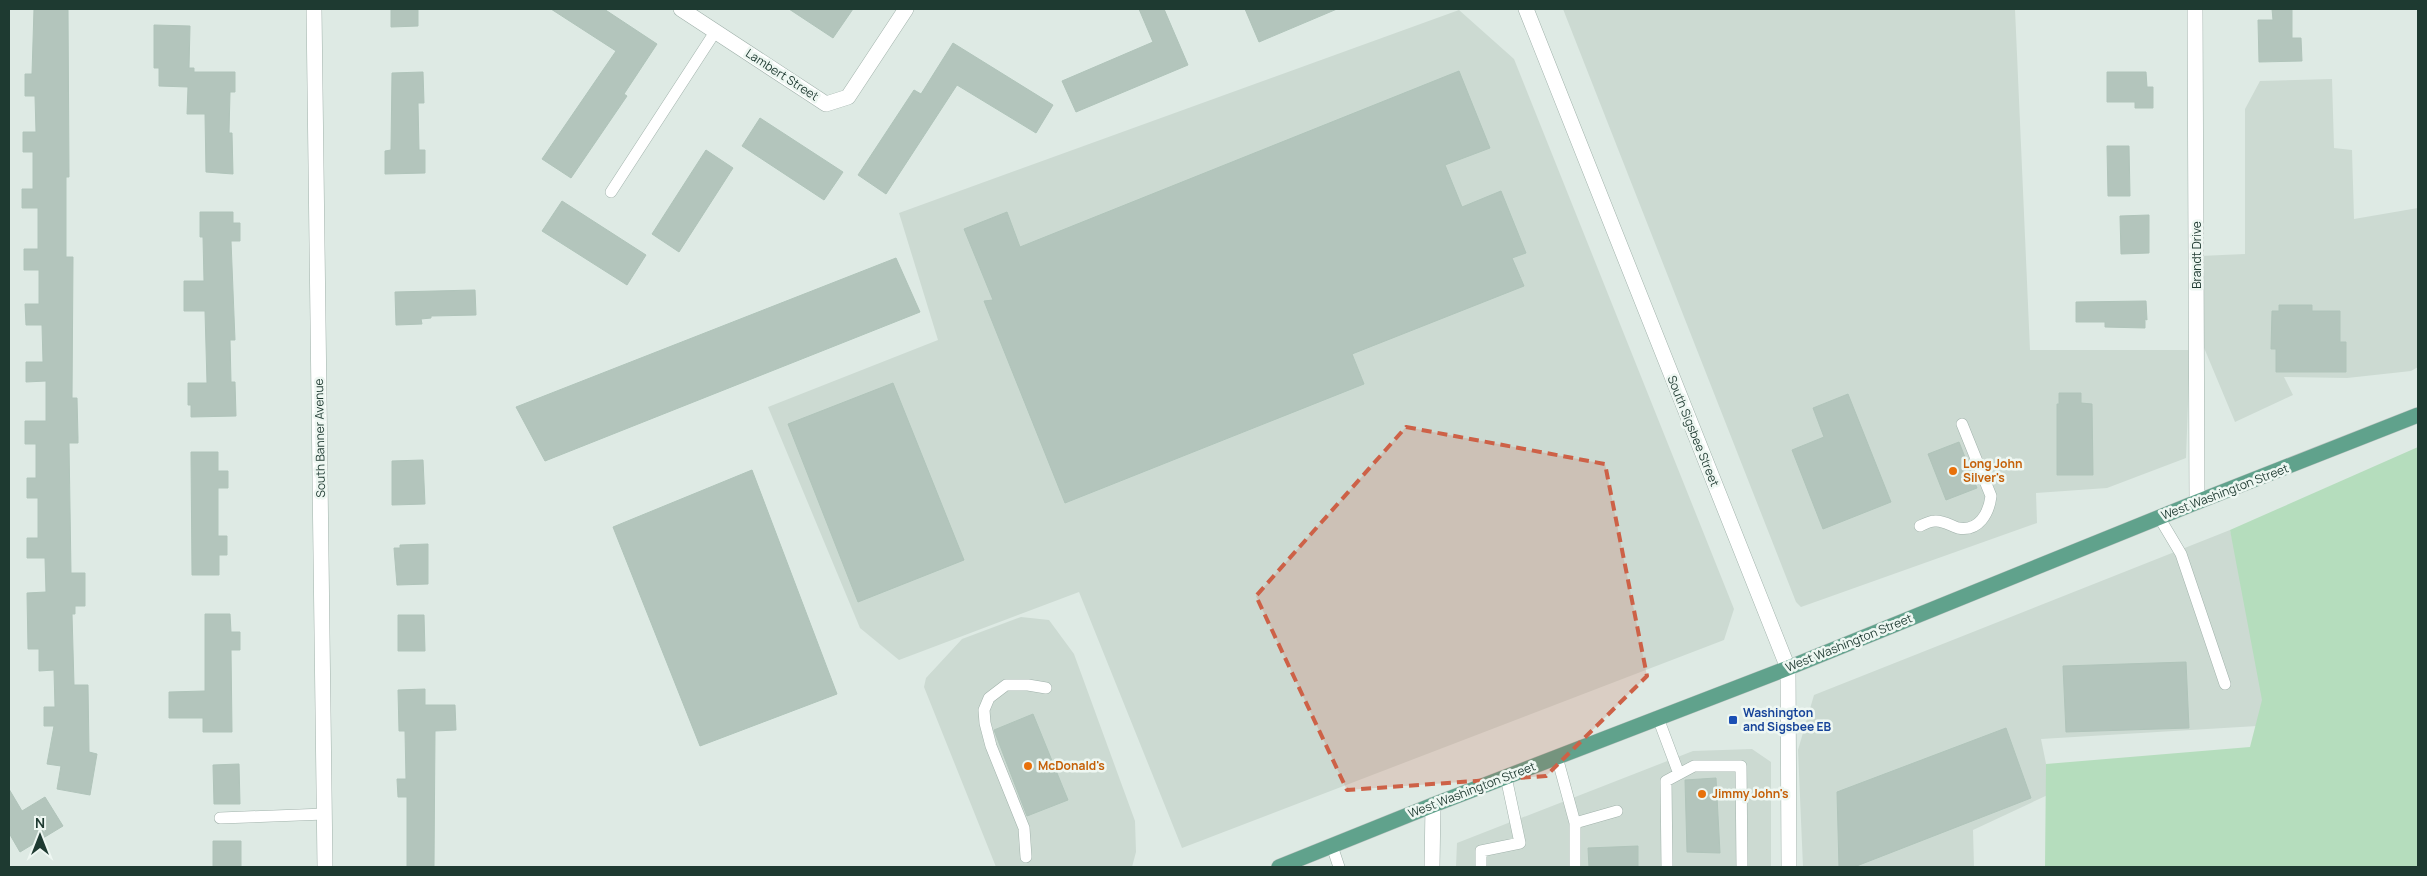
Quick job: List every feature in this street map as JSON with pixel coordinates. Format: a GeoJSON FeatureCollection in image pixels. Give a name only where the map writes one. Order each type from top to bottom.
{"type":"FeatureCollection","features":[{"type":"Feature","properties":{"kind":"main road","name":"West Washington Street"},"geometry":{"type":"LineString","coordinates":[[1279,867],[1433,805],[1788,668],[2159,517],[2418,415]]}},
{"type":"Feature","properties":{"kind":"street","name":"South Banner Avenue"},"geometry":{"type":"LineString","coordinates":[[314,9],[325,867]]}},
{"type":"Feature","properties":{"kind":"street","name":"Lambert Street"},"geometry":{"type":"LineString","coordinates":[[681,9],[826,104],[848,97],[906,9]]}},
{"type":"Feature","properties":{"kind":"street","name":"South Sigsbee Street"},"geometry":{"type":"LineString","coordinates":[[1526,9],[1788,668],[1789,867]]}},
{"type":"Feature","properties":{"kind":"street","name":"Brandt Drive"},"geometry":{"type":"LineString","coordinates":[[2195,9],[2197,502]]}},
{"type":"Feature","properties":{"kind":"street"},"geometry":{"type":"LineString","coordinates":[[1432,867],[1433,805]]}},
{"type":"Feature","properties":{"kind":"lane"},"geometry":{"type":"LineString","coordinates":[[610,192],[715,32]]}},
{"type":"Feature","properties":{"kind":"lane"},"geometry":{"type":"LineString","coordinates":[[1920,526],[1935,521],[1960,528],[1972,527],[1982,521],[1990,509],[1991,496],[1962,424]]}},
{"type":"Feature","properties":{"kind":"lane"},"geometry":{"type":"LineString","coordinates":[[2159,517],[2181,554],[2225,684]]}},
{"type":"Feature","properties":{"kind":"lane"},"geometry":{"type":"LineString","coordinates":[[1026,857],[1024,828],[992,746],[985,723],[984,710],[989,698],[1006,685],[1028,685],[1046,688]]}},
{"type":"Feature","properties":{"kind":"lane"},"geometry":{"type":"LineString","coordinates":[[1658,718],[1679,774]]}},
{"type":"Feature","properties":{"kind":"lane"},"geometry":{"type":"LineString","coordinates":[[1557,757],[1575,823],[1575,867]]}},
{"type":"Feature","properties":{"kind":"lane"},"geometry":{"type":"LineString","coordinates":[[1667,867],[1666,781],[1694,766],[1741,766],[1742,867]]}},
{"type":"Feature","properties":{"kind":"lane"},"geometry":{"type":"LineString","coordinates":[[1481,867],[1481,851],[1520,843],[1506,777]]}},
{"type":"Feature","properties":{"kind":"lane"},"geometry":{"type":"LineString","coordinates":[[1575,823],[1617,811]]}},
{"type":"Feature","properties":{"kind":"lane"},"geometry":{"type":"LineString","coordinates":[[220,818],[325,814]]}},
{"type":"Feature","properties":{"kind":"lane"},"geometry":{"type":"LineString","coordinates":[[1332,846],[1339,867]]}},
{"type":"Feature","properties":{"kind":"highlighted area"},"geometry":{"type":"Polygon","coordinates":[[[1406,427],[1605,464],[1647,676],[1546,776],[1347,790],[1256,596],[1406,427]]]}},
{"type":"Feature","properties":{"kind":"shaded area"},"geometry":{"type":"Polygon","coordinates":[[[1563,9],[2015,9],[2030,350],[2190,350],[2186,458],[2107,488],[2036,493],[2037,523],[1801,607],[1796,602],[1563,9]]]}},
{"type":"Feature","properties":{"kind":"shaded area"},"geometry":{"type":"Polygon","coordinates":[[[1459,10],[1514,59],[1734,609],[1724,640],[1182,848],[1079,592],[899,660],[860,628],[768,407],[938,340],[899,213],[1459,10]]]}},
{"type":"Feature","properties":{"kind":"shaded area"},"geometry":{"type":"Polygon","coordinates":[[[2332,79],[2334,148],[2352,150],[2354,219],[2418,208],[2418,367],[2411,371],[2347,378],[2284,377],[2293,395],[2235,422],[2202,343],[2200,256],[2245,254],[2245,109],[2260,81],[2332,79]]]}},
{"type":"Feature","properties":{"kind":"shaded area"},"geometry":{"type":"Polygon","coordinates":[[[2230,530],[2272,703],[2257,726],[2041,739],[2052,793],[1973,830],[1974,867],[1803,867],[1798,750],[1814,695],[2230,530]]]}},
{"type":"Feature","properties":{"kind":"shaded area"},"geometry":{"type":"Polygon","coordinates":[[[1021,617],[1049,620],[1074,654],[1135,821],[1136,852],[1132,867],[996,867],[924,687],[926,678],[962,639],[1021,617]]]}},
{"type":"Feature","properties":{"kind":"shaded area"},"geometry":{"type":"Polygon","coordinates":[[[1752,749],[1771,762],[1771,867],[1456,867],[1457,843],[1693,751],[1752,749]]]}},
{"type":"Feature","properties":{"kind":"green space"},"geometry":{"type":"Polygon","coordinates":[[[2418,447],[2418,867],[2045,867],[2046,764],[2250,747],[2262,700],[2230,530],[2418,447]]]}},
{"type":"Feature","properties":{"kind":"building"},"geometry":{"type":"Polygon","coordinates":[[[34,9],[68,9],[69,177],[66,177],[66,257],[73,257],[72,398],[77,398],[78,438],[78,443],[69,443],[71,573],[85,573],[85,606],[75,606],[75,614],[72,614],[74,685],[88,685],[89,752],[97,754],[90,795],[57,789],[61,766],[47,764],[54,726],[44,726],[44,707],[55,707],[54,670],[39,671],[39,649],[28,649],[27,593],[46,592],[45,558],[27,558],[27,538],[38,538],[38,498],[27,498],[27,478],[36,478],[36,444],[25,444],[25,421],[46,421],[46,381],[26,382],[26,362],[43,362],[42,325],[26,325],[25,304],[39,304],[39,270],[24,270],[24,249],[38,249],[38,208],[22,208],[22,189],[33,189],[33,152],[23,152],[23,132],[36,132],[35,96],[25,96],[25,74],[32,74],[34,9]]]}},
{"type":"Feature","properties":{"kind":"building"},"geometry":{"type":"Polygon","coordinates":[[[391,9],[418,9],[418,26],[391,27],[391,9]]]}},
{"type":"Feature","properties":{"kind":"building"},"geometry":{"type":"Polygon","coordinates":[[[551,9],[604,9],[657,44],[624,94],[627,96],[571,178],[542,159],[616,51],[551,9]]]}},
{"type":"Feature","properties":{"kind":"building"},"geometry":{"type":"Polygon","coordinates":[[[789,9],[853,9],[833,38],[789,9]]]}},
{"type":"Feature","properties":{"kind":"building"},"geometry":{"type":"Polygon","coordinates":[[[1139,9],[1164,9],[1188,65],[1076,112],[1062,81],[1153,42],[1139,9]]]}},
{"type":"Feature","properties":{"kind":"building"},"geometry":{"type":"Polygon","coordinates":[[[1245,9],[1337,9],[1259,42],[1245,9]]]}},
{"type":"Feature","properties":{"kind":"building"},"geometry":{"type":"Polygon","coordinates":[[[2272,9],[2292,9],[2292,38],[2301,38],[2302,61],[2259,62],[2258,20],[2273,20],[2272,9]]]}},
{"type":"Feature","properties":{"kind":"building"},"geometry":{"type":"Polygon","coordinates":[[[154,25],[190,26],[189,68],[194,68],[194,72],[235,72],[235,92],[230,92],[229,133],[232,133],[233,174],[206,172],[205,114],[187,114],[188,87],[159,86],[159,68],[154,68],[154,25]]]}},
{"type":"Feature","properties":{"kind":"building"},"geometry":{"type":"Polygon","coordinates":[[[953,43],[1053,105],[1036,133],[957,85],[886,194],[858,175],[914,90],[921,94],[953,43]]]}},
{"type":"Feature","properties":{"kind":"building"},"geometry":{"type":"Polygon","coordinates":[[[1459,71],[1490,148],[1445,165],[1462,207],[1501,191],[1526,253],[1512,258],[1524,286],[1352,354],[1364,384],[1065,503],[984,301],[993,300],[964,229],[1007,212],[1020,247],[1459,71]]]}},
{"type":"Feature","properties":{"kind":"building"},"geometry":{"type":"Polygon","coordinates":[[[423,72],[424,103],[418,103],[419,150],[425,150],[425,173],[385,174],[385,151],[391,150],[392,73],[423,72]]]}},
{"type":"Feature","properties":{"kind":"building"},"geometry":{"type":"Polygon","coordinates":[[[2107,72],[2146,72],[2147,87],[2153,87],[2153,108],[2135,108],[2135,102],[2107,102],[2107,72]]]}},
{"type":"Feature","properties":{"kind":"building"},"geometry":{"type":"Polygon","coordinates":[[[760,118],[843,172],[824,200],[742,146],[760,118]]]}},
{"type":"Feature","properties":{"kind":"building"},"geometry":{"type":"Polygon","coordinates":[[[2107,146],[2129,146],[2130,196],[2108,196],[2107,146]]]}},
{"type":"Feature","properties":{"kind":"building"},"geometry":{"type":"Polygon","coordinates":[[[706,150],[733,168],[679,252],[652,234],[706,150]]]}},
{"type":"Feature","properties":{"kind":"building"},"geometry":{"type":"Polygon","coordinates":[[[562,201],[646,255],[627,285],[542,231],[562,201]]]}},
{"type":"Feature","properties":{"kind":"building"},"geometry":{"type":"Polygon","coordinates":[[[200,212],[233,212],[233,223],[240,223],[240,241],[231,241],[235,340],[230,340],[231,382],[235,382],[236,416],[191,417],[191,405],[188,405],[188,383],[207,383],[205,311],[184,311],[184,281],[204,281],[203,237],[200,237],[200,212]]]}},
{"type":"Feature","properties":{"kind":"building"},"geometry":{"type":"Polygon","coordinates":[[[2149,215],[2149,253],[2121,254],[2120,216],[2149,215]]]}},
{"type":"Feature","properties":{"kind":"building"},"geometry":{"type":"Polygon","coordinates":[[[896,258],[920,312],[545,461],[516,407],[896,258]]]}},
{"type":"Feature","properties":{"kind":"building"},"geometry":{"type":"Polygon","coordinates":[[[475,290],[476,315],[431,316],[431,318],[421,319],[422,324],[396,325],[395,292],[475,290]]]}},
{"type":"Feature","properties":{"kind":"building"},"geometry":{"type":"Polygon","coordinates":[[[2146,301],[2147,320],[2145,319],[2145,328],[2105,327],[2105,322],[2076,322],[2076,302],[2146,301]]]}},
{"type":"Feature","properties":{"kind":"building"},"geometry":{"type":"Polygon","coordinates":[[[2279,305],[2312,305],[2312,311],[2340,311],[2340,342],[2346,342],[2346,372],[2276,372],[2276,349],[2271,349],[2272,311],[2279,311],[2279,305]]]}},
{"type":"Feature","properties":{"kind":"building"},"geometry":{"type":"Polygon","coordinates":[[[893,383],[964,560],[858,602],[788,424],[893,383]]]}},
{"type":"Feature","properties":{"kind":"building"},"geometry":{"type":"Polygon","coordinates":[[[2059,393],[2081,393],[2081,403],[2092,404],[2093,475],[2057,475],[2057,404],[2059,404],[2059,393]]]}},
{"type":"Feature","properties":{"kind":"building"},"geometry":{"type":"Polygon","coordinates":[[[1848,394],[1891,502],[1823,529],[1792,450],[1824,437],[1813,408],[1848,394]]]}},
{"type":"Feature","properties":{"kind":"building","name":"Long John Silver's"},"geometry":{"type":"Polygon","coordinates":[[[1959,442],[1977,488],[1946,500],[1928,454],[1959,442]]]}},
{"type":"Feature","properties":{"kind":"building"},"geometry":{"type":"Polygon","coordinates":[[[191,452],[218,452],[218,471],[228,471],[228,488],[218,488],[218,536],[227,536],[227,555],[219,555],[219,575],[192,575],[191,452]]]}},
{"type":"Feature","properties":{"kind":"building"},"geometry":{"type":"Polygon","coordinates":[[[423,460],[425,504],[392,505],[392,461],[423,460]]]}},
{"type":"Feature","properties":{"kind":"building"},"geometry":{"type":"Polygon","coordinates":[[[752,470],[837,694],[700,746],[613,527],[752,470]]]}},
{"type":"Feature","properties":{"kind":"building"},"geometry":{"type":"Polygon","coordinates":[[[428,544],[428,584],[397,585],[394,548],[400,548],[400,545],[428,544]]]}},
{"type":"Feature","properties":{"kind":"building"},"geometry":{"type":"Polygon","coordinates":[[[205,614],[230,614],[231,632],[240,632],[240,650],[231,650],[232,732],[203,732],[203,718],[169,718],[169,692],[205,691],[205,614]]]}},
{"type":"Feature","properties":{"kind":"building"},"geometry":{"type":"Polygon","coordinates":[[[398,615],[424,615],[425,651],[398,651],[398,615]]]}},
{"type":"Feature","properties":{"kind":"building"},"geometry":{"type":"Polygon","coordinates":[[[2186,662],[2189,728],[2066,732],[2063,666],[2186,662]]]}},
{"type":"Feature","properties":{"kind":"building"},"geometry":{"type":"Polygon","coordinates":[[[425,689],[425,705],[455,705],[456,730],[435,731],[434,867],[407,867],[407,797],[398,797],[397,779],[406,779],[405,731],[399,731],[398,690],[425,689]]]}},
{"type":"Feature","properties":{"kind":"building"},"geometry":{"type":"Polygon","coordinates":[[[1033,714],[1068,800],[1027,816],[994,730],[1033,714]]]}},
{"type":"Feature","properties":{"kind":"building"},"geometry":{"type":"Polygon","coordinates":[[[2006,728],[2031,798],[1854,867],[1839,867],[1837,792],[2006,728]]]}},
{"type":"Feature","properties":{"kind":"building"},"geometry":{"type":"Polygon","coordinates":[[[239,764],[240,804],[214,804],[213,765],[239,764]]]}},
{"type":"Feature","properties":{"kind":"building"},"geometry":{"type":"Polygon","coordinates":[[[1716,778],[1720,853],[1687,852],[1685,780],[1716,778]]]}},
{"type":"Feature","properties":{"kind":"building"},"geometry":{"type":"Polygon","coordinates":[[[9,789],[22,811],[45,797],[63,826],[20,852],[9,833],[9,789]]]}},
{"type":"Feature","properties":{"kind":"building"},"geometry":{"type":"Polygon","coordinates":[[[213,841],[241,841],[241,867],[213,867],[213,841]]]}},
{"type":"Feature","properties":{"kind":"building"},"geometry":{"type":"Polygon","coordinates":[[[1638,846],[1638,867],[1589,867],[1588,848],[1638,846]]]}},
{"type":"Feature","properties":{"kind":"place","name":"Long John Silver's"},"geometry":{"type":"Point","coordinates":[1953,471]}},
{"type":"Feature","properties":{"kind":"place","name":"Washington and Sigsbee EB"},"geometry":{"type":"Point","coordinates":[1733,720]}},
{"type":"Feature","properties":{"kind":"place","name":"McDonald's"},"geometry":{"type":"Point","coordinates":[1028,766]}},
{"type":"Feature","properties":{"kind":"place","name":"Jimmy John's"},"geometry":{"type":"Point","coordinates":[1702,794]}}]}
